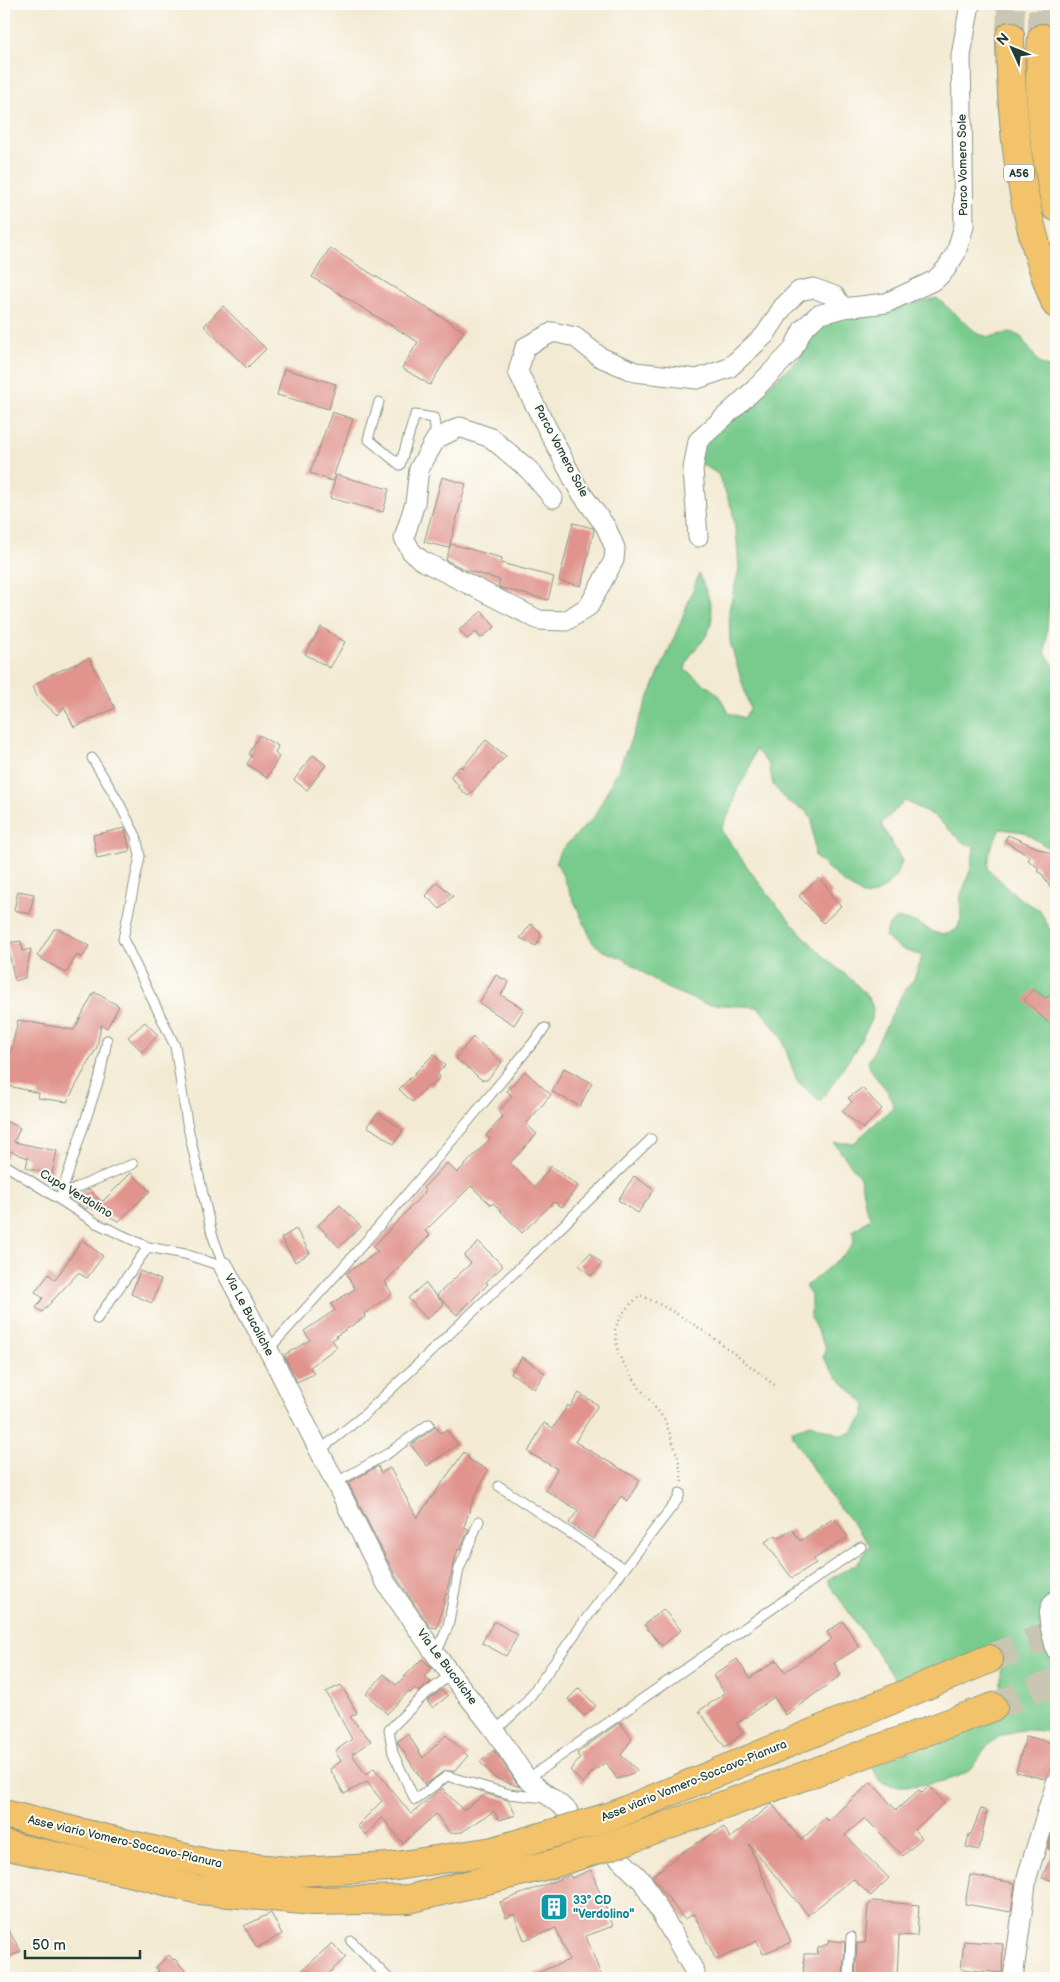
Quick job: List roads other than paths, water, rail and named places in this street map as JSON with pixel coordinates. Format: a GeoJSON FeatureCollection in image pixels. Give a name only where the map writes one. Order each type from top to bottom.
{"type":"FeatureCollection","features":[{"type":"Feature","properties":{"kind":"highway","name":"A56"},"geometry":{"type":"LineString","coordinates":[[1010,36],[1011,92],[1019,172],[1033,234],[1056,304]]}},
{"type":"Feature","properties":{"kind":"highway","name":"A56"},"geometry":{"type":"LineString","coordinates":[[1046,50],[1040,77],[1044,127],[1056,206]]}},
{"type":"Feature","properties":{"kind":"highway","name":"Asse viario Vomero-Soccavo-Pianura"},"geometry":{"type":"LineString","coordinates":[[4,1814],[211,1864],[298,1872],[390,1867],[492,1851],[612,1816],[989,1660]]}},
{"type":"Feature","properties":{"kind":"highway"},"geometry":{"type":"LineString","coordinates":[[4,1845],[138,1874],[199,1890],[312,1901],[409,1899],[552,1864],[625,1841],[993,1707]]}},
{"type":"Feature","properties":{"kind":"street","name":"Parco Vomero Sole"},"geometry":{"type":"LineString","coordinates":[[698,537],[692,469],[698,441],[755,389],[792,351],[802,329],[818,315],[843,308],[886,303],[918,289],[935,280],[946,269],[956,253],[964,226],[961,56],[970,4]]}},
{"type":"Feature","properties":{"kind":"street","name":"Parco Vomero Sole"},"geometry":{"type":"LineString","coordinates":[[436,439],[419,469],[415,503],[404,538],[411,551],[421,560],[539,620],[566,621],[589,606],[614,560],[615,548],[606,527],[579,490],[518,372],[526,347],[553,332],[575,337],[600,356],[635,372],[697,379],[730,368],[765,335],[783,307],[800,291],[813,288],[835,296],[843,308]]}},
{"type":"Feature","properties":{"kind":"street"},"geometry":{"type":"LineString","coordinates":[[436,439],[460,427],[491,438],[529,470],[553,498]]}},
{"type":"Feature","properties":{"kind":"street","name":"Via Le Bucoliche"},"geometry":{"type":"LineString","coordinates":[[224,1268],[320,1451],[386,1583],[436,1654],[495,1731],[527,1779],[568,1811]]}},
{"type":"Feature","properties":{"kind":"street"},"geometry":{"type":"LineString","coordinates":[[1056,1600],[1053,1603],[1049,1620],[1056,1650]]}},
{"type":"Feature","properties":{"kind":"street"},"geometry":{"type":"LineString","coordinates":[[1013,1978],[1027,1878],[1056,1783]]}},
{"type":"Feature","properties":{"kind":"street"},"geometry":{"type":"LineString","coordinates":[[617,1856],[643,1882],[696,1978]]}},
{"type":"Feature","properties":{"kind":"lane"},"geometry":{"type":"LineString","coordinates":[[379,402],[368,439],[400,466],[414,415],[434,418],[436,439]]}},
{"type":"Feature","properties":{"kind":"lane","name":"Via Le Bucoliche"},"geometry":{"type":"LineString","coordinates":[[92,758],[117,799],[136,836],[140,856],[123,939],[174,1046],[189,1132],[212,1234],[224,1268]]}},
{"type":"Feature","properties":{"kind":"lane"},"geometry":{"type":"LineString","coordinates":[[268,1350],[313,1302],[545,1028]]}},
{"type":"Feature","properties":{"kind":"lane"},"geometry":{"type":"LineString","coordinates":[[60,1198],[100,1076],[107,1040]]}},
{"type":"Feature","properties":{"kind":"lane"},"geometry":{"type":"LineString","coordinates":[[320,1451],[371,1408],[529,1260],[651,1139]]}},
{"type":"Feature","properties":{"kind":"lane","name":"Cupa Verdolino"},"geometry":{"type":"LineString","coordinates":[[4,1164],[37,1186],[60,1198],[74,1210],[96,1223],[148,1247],[185,1254],[224,1268]]}},
{"type":"Feature","properties":{"kind":"lane"},"geometry":{"type":"LineString","coordinates":[[60,1198],[78,1187],[133,1164]]}},
{"type":"Feature","properties":{"kind":"lane"},"geometry":{"type":"LineString","coordinates":[[97,1319],[148,1247]]}},
{"type":"Feature","properties":{"kind":"lane"},"geometry":{"type":"LineString","coordinates":[[335,1483],[387,1454],[429,1424]]}},
{"type":"Feature","properties":{"kind":"lane"},"geometry":{"type":"LineString","coordinates":[[499,1486],[624,1569]]}},
{"type":"Feature","properties":{"kind":"lane"},"geometry":{"type":"LineString","coordinates":[[495,1731],[526,1702],[678,1499],[680,1493]]}},
{"type":"Feature","properties":{"kind":"lane"},"geometry":{"type":"LineString","coordinates":[[436,1654],[448,1626],[459,1570],[479,1521]]}},
{"type":"Feature","properties":{"kind":"lane"},"geometry":{"type":"LineString","coordinates":[[527,1779],[861,1547]]}},
{"type":"Feature","properties":{"kind":"lane"},"geometry":{"type":"LineString","coordinates":[[451,1674],[421,1698],[389,1730],[393,1754],[415,1800],[447,1776],[509,1794],[552,1799]]}},
{"type":"Feature","properties":{"kind":"lane"},"geometry":{"type":"LineString","coordinates":[[849,1978],[851,1937]]}},
{"type":"Feature","properties":{"kind":"lane"},"geometry":{"type":"LineString","coordinates":[[351,1941],[388,1978]]}},
{"type":"Feature","properties":{"kind":"tunnel"},"geometry":{"type":"LineString","coordinates":[[1010,36],[1011,4]]}},
{"type":"Feature","properties":{"kind":"tunnel"},"geometry":{"type":"LineString","coordinates":[[1042,4],[1042,38]]}},
{"type":"Feature","properties":{"kind":"tunnel"},"geometry":{"type":"LineString","coordinates":[[989,1659],[1056,1632]]}},
{"type":"Feature","properties":{"kind":"tunnel"},"geometry":{"type":"LineString","coordinates":[[993,1707],[1056,1682]]}},
{"type":"Feature","properties":{"kind":"place","name":"33° CD \"Verdolino\""},"geometry":{"type":"Point","coordinates":[554,1907]}}]}
